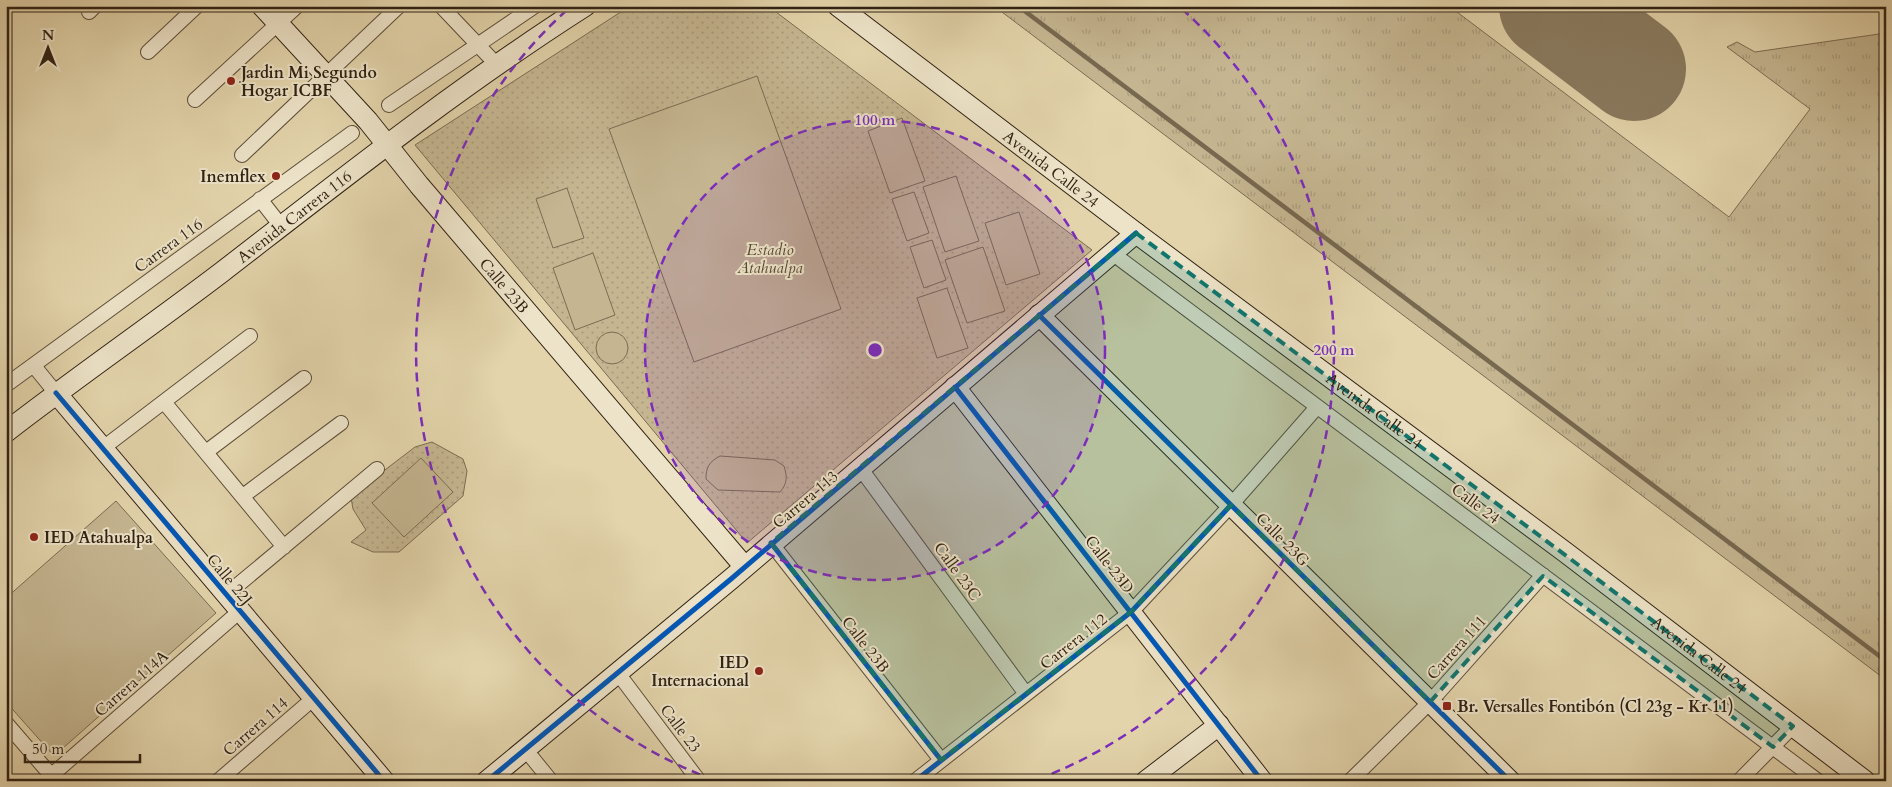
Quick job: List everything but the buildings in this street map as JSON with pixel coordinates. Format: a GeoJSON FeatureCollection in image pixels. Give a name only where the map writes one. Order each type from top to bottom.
{"type":"FeatureCollection","features":[{"type":"Feature","properties":{"kind":"street"},"geometry":{"type":"LineString","coordinates":[[148,52],[197,6]]}},
{"type":"Feature","properties":{"kind":"street","name":"Calle 23B"},"geometry":{"type":"LineString","coordinates":[[262,6],[387,144],[418,185],[744,566]]}},
{"type":"Feature","properties":{"kind":"street"},"geometry":{"type":"LineString","coordinates":[[195,100],[297,6]]}},
{"type":"Feature","properties":{"kind":"street"},"geometry":{"type":"LineString","coordinates":[[242,155],[399,6]]}},
{"type":"Feature","properties":{"kind":"street"},"geometry":{"type":"LineString","coordinates":[[442,6],[497,64]]}},
{"type":"Feature","properties":{"kind":"street"},"geometry":{"type":"LineString","coordinates":[[390,105],[535,6]]}},
{"type":"Feature","properties":{"kind":"street","name":"Avenida Carrera 116"},"geometry":{"type":"LineString","coordinates":[[6,432],[387,144],[497,64],[584,6]]}},
{"type":"Feature","properties":{"kind":"street","name":"Avenida Calle 24"},"geometry":{"type":"LineString","coordinates":[[838,6],[1136,233],[1565,552],[1865,781]]}},
{"type":"Feature","properties":{"kind":"street","name":"Carrera 116"},"geometry":{"type":"LineString","coordinates":[[6,386],[352,133]]}},
{"type":"Feature","properties":{"kind":"street"},"geometry":{"type":"LineString","coordinates":[[260,199],[281,226]]}},
{"type":"Feature","properties":{"kind":"street","name":"Carrera 113"},"geometry":{"type":"LineString","coordinates":[[487,781],[861,469],[1136,233]]}},
{"type":"Feature","properties":{"kind":"street","name":"Calle 24"},"geometry":{"type":"LineString","coordinates":[[1112,253],[1818,781]]}},
{"type":"Feature","properties":{"kind":"street","name":"Calle 23G"},"geometry":{"type":"LineString","coordinates":[[1039,315],[1510,781]]}},
{"type":"Feature","properties":{"kind":"street"},"geometry":{"type":"LineString","coordinates":[[103,448],[250,336]]}},
{"type":"Feature","properties":{"kind":"street","name":"Calle 22J"},"geometry":{"type":"LineString","coordinates":[[34,366],[384,781]]}},
{"type":"Feature","properties":{"kind":"street"},"geometry":{"type":"LineString","coordinates":[[206,452],[304,378]]}},
{"type":"Feature","properties":{"kind":"street","name":"Calle 23D"},"geometry":{"type":"LineString","coordinates":[[955,387],[1262,781]]}},
{"type":"Feature","properties":{"kind":"street"},"geometry":{"type":"LineString","coordinates":[[164,402],[284,547]]}},
{"type":"Feature","properties":{"kind":"street","name":"Carrera 112"},"geometry":{"type":"LineString","coordinates":[[915,781],[1131,612],[1231,505],[1318,407]]}},
{"type":"Feature","properties":{"kind":"street"},"geometry":{"type":"LineString","coordinates":[[243,496],[340,423]]}},
{"type":"Feature","properties":{"kind":"street"},"geometry":{"type":"LineString","coordinates":[[227,594],[377,469]]}},
{"type":"Feature","properties":{"kind":"street","name":"Calle 23C"},"geometry":{"type":"LineString","coordinates":[[861,469],[1026,694]]}},
{"type":"Feature","properties":{"kind":"street","name":"Calle 23B"},"geometry":{"type":"LineString","coordinates":[[771,543],[941,760]]}},
{"type":"Feature","properties":{"kind":"street","name":"Carrera 111"},"geometry":{"type":"LineString","coordinates":[[1350,781],[1430,702],[1543,576]]}},
{"type":"Feature","properties":{"kind":"street","name":"Carrera 114A"},"geometry":{"type":"LineString","coordinates":[[50,779],[240,610]]}},
{"type":"Feature","properties":{"kind":"street","name":"Calle 23"},"geometry":{"type":"LineString","coordinates":[[617,672],[699,781]]}},
{"type":"Feature","properties":{"kind":"street","name":"Carrera 114"},"geometry":{"type":"LineString","coordinates":[[218,781],[314,698]]}},
{"type":"Feature","properties":{"kind":"street"},"geometry":{"type":"LineString","coordinates":[[6,723],[50,779]]}},
{"type":"Feature","properties":{"kind":"street"},"geometry":{"type":"LineString","coordinates":[[1146,781],[1219,725]]}},
{"type":"Feature","properties":{"kind":"street"},"geometry":{"type":"LineString","coordinates":[[1739,781],[1793,726]]}},
{"type":"Feature","properties":{"kind":"street"},"geometry":{"type":"LineString","coordinates":[[525,749],[551,781]]}},
{"type":"Feature","properties":{"kind":"highlighted area"},"geometry":{"type":"Polygon","coordinates":[[[1136,233],[1793,726],[1773,747],[1543,576],[1430,702],[1231,505],[1131,612],[941,760],[771,543],[1136,233]]]}},
{"type":"Feature","properties":{"kind":"green space","name":"Estadio Atahualpa"},"geometry":{"type":"Polygon","coordinates":[[[630,6],[768,6],[1092,250],[747,543],[415,145],[630,6]]]}},
{"type":"Feature","properties":{"kind":"green space"},"geometry":{"type":"Polygon","coordinates":[[[994,6],[1449,6],[1729,217],[1810,109],[1727,47],[1737,42],[1755,52],[1886,33],[1886,680],[994,6]]]}},
{"type":"Feature","properties":{"kind":"green space"},"geometry":{"type":"Polygon","coordinates":[[[757,76],[841,309],[694,362],[609,129],[757,76]]]}},
{"type":"Feature","properties":{"kind":"green space"},"geometry":{"type":"Polygon","coordinates":[[[902,118],[925,181],[890,193],[868,131],[902,118]]]}},
{"type":"Feature","properties":{"kind":"green space"},"geometry":{"type":"Polygon","coordinates":[[[956,176],[979,241],[945,252],[923,187],[956,176]]]}},
{"type":"Feature","properties":{"kind":"green space"},"geometry":{"type":"Polygon","coordinates":[[[567,188],[584,238],[553,248],[536,199],[567,188]]]}},
{"type":"Feature","properties":{"kind":"green space"},"geometry":{"type":"Polygon","coordinates":[[[914,192],[929,233],[907,241],[892,199],[914,192]]]}},
{"type":"Feature","properties":{"kind":"green space"},"geometry":{"type":"Polygon","coordinates":[[[1019,212],[1040,274],[1006,285],[985,223],[1019,212]]]}},
{"type":"Feature","properties":{"kind":"green space"},"geometry":{"type":"Polygon","coordinates":[[[932,240],[946,280],[924,288],[910,247],[932,240]]]}},
{"type":"Feature","properties":{"kind":"green space"},"geometry":{"type":"Polygon","coordinates":[[[983,247],[1005,311],[967,323],[945,260],[983,247]]]}},
{"type":"Feature","properties":{"kind":"green space"},"geometry":{"type":"Polygon","coordinates":[[[593,253],[615,315],[575,330],[553,268],[593,253]]]}},
{"type":"Feature","properties":{"kind":"green space"},"geometry":{"type":"Polygon","coordinates":[[[947,288],[968,348],[937,358],[917,298],[947,288]]]}},
{"type":"Feature","properties":{"kind":"green space"},"geometry":{"type":"Polygon","coordinates":[[[612,332],[624,336],[628,348],[624,360],[612,364],[600,360],[596,348],[600,336],[612,332]]]}},
{"type":"Feature","properties":{"kind":"green space"},"geometry":{"type":"Polygon","coordinates":[[[432,442],[463,459],[467,471],[463,496],[399,552],[373,552],[351,542],[366,530],[353,509],[350,492],[381,473],[415,447],[432,442]]]}},
{"type":"Feature","properties":{"kind":"green space"},"geometry":{"type":"Polygon","coordinates":[[[720,456],[775,460],[784,466],[786,482],[780,492],[718,490],[706,479],[706,475],[709,465],[720,456]]]}},
{"type":"Feature","properties":{"kind":"green space"},"geometry":{"type":"Polygon","coordinates":[[[421,458],[453,492],[404,537],[372,503],[421,458]]]}},
{"type":"Feature","properties":{"kind":"green space"},"geometry":{"type":"Polygon","coordinates":[[[116,501],[216,613],[54,756],[6,702],[6,598],[116,501]]]}},
{"type":"Feature","properties":{"kind":"waterway"},"geometry":{"type":"LineString","coordinates":[[1018,6],[1886,661]]}},
{"type":"Feature","properties":{"kind":"runway"},"geometry":{"type":"LineString","coordinates":[[1551,6],[1634,69]]}},
{"type":"Feature","properties":{"kind":"cycle path"},"geometry":{"type":"LineString","coordinates":[[487,781],[731,579],[1136,233]]}},
{"type":"Feature","properties":{"kind":"cycle path"},"geometry":{"type":"LineString","coordinates":[[1039,315],[1510,781]]}},
{"type":"Feature","properties":{"kind":"cycle path"},"geometry":{"type":"LineString","coordinates":[[955,387],[1262,781]]}},
{"type":"Feature","properties":{"kind":"cycle path"},"geometry":{"type":"LineString","coordinates":[[56,393],[384,781]]}},
{"type":"Feature","properties":{"kind":"cycle path"},"geometry":{"type":"LineString","coordinates":[[915,781],[1131,612],[1231,505]]}},
{"type":"Feature","properties":{"kind":"cycle path"},"geometry":{"type":"LineString","coordinates":[[771,543],[941,760]]}},
{"type":"Feature","properties":{"kind":"place","name":"Jardin Mi Segundo Hogar ICBF"},"geometry":{"type":"Point","coordinates":[231,81]}},
{"type":"Feature","properties":{"kind":"place","name":"Inemflex"},"geometry":{"type":"Point","coordinates":[276,176]}},
{"type":"Feature","properties":{"kind":"place","name":"IED Atahualpa"},"geometry":{"type":"Point","coordinates":[34,537]}},
{"type":"Feature","properties":{"kind":"place","name":"IED Internacional"},"geometry":{"type":"Point","coordinates":[759,671]}},
{"type":"Feature","properties":{"kind":"place","name":"Br. Versalles Fontibón (Cl 23g - Kr 11)"},"geometry":{"type":"Point","coordinates":[1447,706]}}]}
